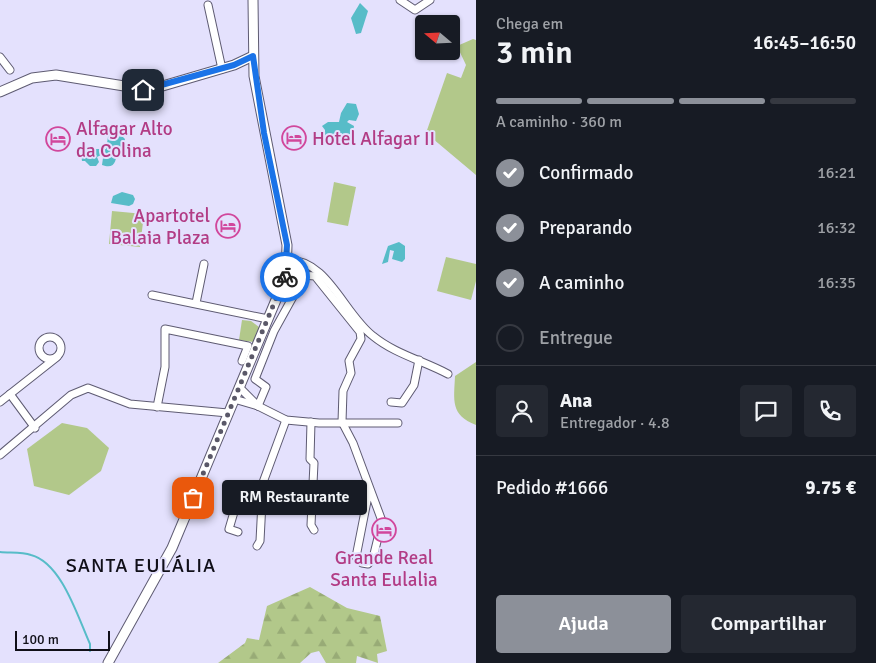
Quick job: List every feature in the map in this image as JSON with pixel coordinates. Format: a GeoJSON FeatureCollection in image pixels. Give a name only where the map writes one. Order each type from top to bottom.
{"type":"FeatureCollection","features":[{"type":"Feature","properties":{"kind":"street"},"geometry":{"type":"LineString","coordinates":[[108,663],[172,548],[286,276],[288,260],[281,209],[264,133],[254,76],[253,0]]}},
{"type":"Feature","properties":{"kind":"street"},"geometry":{"type":"LineString","coordinates":[[400,0],[415,10],[430,0]]}},
{"type":"Feature","properties":{"kind":"street"},"geometry":{"type":"LineString","coordinates":[[208,6],[222,69]]}},
{"type":"Feature","properties":{"kind":"street"},"geometry":{"type":"LineString","coordinates":[[0,92],[32,78],[56,75],[150,90],[222,69],[253,56]]}},
{"type":"Feature","properties":{"kind":"street"},"geometry":{"type":"LineString","coordinates":[[0,57],[10,70]]}},
{"type":"Feature","properties":{"kind":"street"},"geometry":{"type":"LineString","coordinates":[[234,65],[254,76]]}},
{"type":"Feature","properties":{"kind":"street"},"geometry":{"type":"LineString","coordinates":[[288,260],[301,259],[317,269],[373,337],[448,374]]}},
{"type":"Feature","properties":{"kind":"street"},"geometry":{"type":"LineString","coordinates":[[196,303],[204,264]]}},
{"type":"Feature","properties":{"kind":"street"},"geometry":{"type":"LineString","coordinates":[[258,406],[266,387],[255,379],[257,373],[274,332],[295,293],[297,281],[301,275],[309,274],[321,281],[360,332],[361,338],[349,361],[351,373],[343,391],[342,422],[353,443],[369,491],[382,521],[373,558],[368,564],[362,563],[356,557],[369,491]]}},
{"type":"Feature","properties":{"kind":"street"},"geometry":{"type":"LineString","coordinates":[[152,295],[268,319]]}},
{"type":"Feature","properties":{"kind":"street"},"geometry":{"type":"LineString","coordinates":[[156,407],[165,367],[166,330],[248,346],[242,361]]}},
{"type":"Feature","properties":{"kind":"street"},"geometry":{"type":"LineString","coordinates":[[0,402],[40,368],[57,357],[61,352],[61,344],[57,338],[50,336],[42,339],[39,344],[43,362],[40,368]]}},
{"type":"Feature","properties":{"kind":"street"},"geometry":{"type":"LineString","coordinates":[[42,356],[50,359],[57,357]]}},
{"type":"Feature","properties":{"kind":"street"},"geometry":{"type":"LineString","coordinates":[[391,402],[402,403],[414,385],[420,360]]}},
{"type":"Feature","properties":{"kind":"street"},"geometry":{"type":"LineString","coordinates":[[239,387],[258,406]]}},
{"type":"Feature","properties":{"kind":"street"},"geometry":{"type":"LineString","coordinates":[[0,455],[35,428],[72,395],[88,388],[130,404],[228,413]]}},
{"type":"Feature","properties":{"kind":"street"},"geometry":{"type":"LineString","coordinates":[[10,394],[35,428]]}},
{"type":"Feature","properties":{"kind":"street"},"geometry":{"type":"LineString","coordinates":[[234,399],[258,406],[286,420],[398,424]]}},
{"type":"Feature","properties":{"kind":"street"},"geometry":{"type":"LineString","coordinates":[[258,496],[286,420]]}},
{"type":"Feature","properties":{"kind":"street"},"geometry":{"type":"LineString","coordinates":[[315,422],[346,430]]}},
{"type":"Feature","properties":{"kind":"street"},"geometry":{"type":"LineString","coordinates":[[314,530],[311,525],[314,463],[310,459],[315,422]]}},
{"type":"Feature","properties":{"kind":"street"},"geometry":{"type":"LineString","coordinates":[[346,430],[353,422]]}},
{"type":"Feature","properties":{"kind":"street"},"geometry":{"type":"LineString","coordinates":[[238,532],[229,529],[239,495],[246,493],[258,496],[262,502],[260,541],[257,546]]}},
{"type":"Feature","properties":{"kind":"green space"},"geometry":{"type":"Polygon","coordinates":[[[473,39],[476,40],[476,175],[426,133],[447,73],[461,78],[466,65],[460,52],[460,45],[473,39]]]}},
{"type":"Feature","properties":{"kind":"green space"},"geometry":{"type":"Polygon","coordinates":[[[334,182],[356,187],[348,226],[327,222],[334,182]]]}},
{"type":"Feature","properties":{"kind":"green space"},"geometry":{"type":"Polygon","coordinates":[[[112,211],[144,214],[140,247],[109,244],[112,211]]]}},
{"type":"Feature","properties":{"kind":"green space"},"geometry":{"type":"Polygon","coordinates":[[[446,257],[476,264],[476,281],[471,300],[437,291],[446,257]]]}},
{"type":"Feature","properties":{"kind":"green space"},"geometry":{"type":"Polygon","coordinates":[[[242,320],[251,321],[259,327],[253,342],[239,340],[242,320]]]}},
{"type":"Feature","properties":{"kind":"green space"},"geometry":{"type":"Polygon","coordinates":[[[476,362],[476,425],[468,421],[458,411],[455,406],[454,392],[455,376],[476,362]]]}},
{"type":"Feature","properties":{"kind":"green space"},"geometry":{"type":"Polygon","coordinates":[[[62,423],[87,428],[109,448],[101,471],[69,495],[34,486],[27,449],[62,423]]]}},
{"type":"Feature","properties":{"kind":"green space"},"geometry":{"type":"Polygon","coordinates":[[[310,587],[347,608],[380,616],[387,651],[377,654],[378,663],[357,656],[356,663],[326,663],[319,651],[311,653],[300,663],[218,663],[245,643],[247,638],[259,640],[267,606],[310,587]]]}},
{"type":"Feature","properties":{"kind":"shaded area"},"geometry":{"type":"Polygon","coordinates":[[[360,3],[368,11],[361,33],[356,34],[351,18],[360,3]]]}},
{"type":"Feature","properties":{"kind":"shaded area"},"geometry":{"type":"Polygon","coordinates":[[[347,103],[356,104],[359,114],[356,121],[349,120],[347,122],[354,126],[353,132],[347,136],[336,134],[329,139],[325,138],[325,130],[322,126],[328,122],[339,122],[341,113],[347,103]]]}},
{"type":"Feature","properties":{"kind":"shaded area"},"geometry":{"type":"Polygon","coordinates":[[[113,132],[116,137],[122,136],[125,139],[124,144],[116,150],[116,157],[112,165],[102,165],[103,158],[101,155],[97,157],[99,162],[96,166],[90,166],[85,161],[82,161],[81,154],[90,149],[106,149],[108,137],[113,132]]]}},
{"type":"Feature","properties":{"kind":"shaded area"},"geometry":{"type":"Polygon","coordinates":[[[122,192],[133,195],[135,199],[133,204],[129,206],[111,203],[113,196],[122,192]]]}},
{"type":"Feature","properties":{"kind":"shaded area"},"geometry":{"type":"Polygon","coordinates":[[[399,242],[405,246],[405,259],[402,262],[392,259],[394,251],[390,250],[388,262],[382,264],[388,246],[399,242]]]}},
{"type":"Feature","properties":{"kind":"waterway"},"geometry":{"type":"LineString","coordinates":[[0,552],[31,555],[42,560],[52,569],[68,593],[90,644],[90,651]]}},
{"type":"Feature","properties":{"kind":"way so far"},"geometry":{"type":"LineString","coordinates":[[193,498],[285,277]]}},
{"type":"Feature","properties":{"kind":"place","name":"Hotel Alfagar II"},"geometry":{"type":"Point","coordinates":[294,138]}},
{"type":"Feature","properties":{"kind":"place","name":"Alfagar Alto da Colina"},"geometry":{"type":"Point","coordinates":[58,139]}},
{"type":"Feature","properties":{"kind":"place","name":"Apartotel Balaia Plaza"},"geometry":{"type":"Point","coordinates":[228,226]}},
{"type":"Feature","properties":{"kind":"place","name":"RM Restaurante"},"geometry":{"type":"Point","coordinates":[193,498]}},
{"type":"Feature","properties":{"kind":"place","name":"Grande Real Santa Eulalia"},"geometry":{"type":"Point","coordinates":[384,530]}},
{"type":"Feature","properties":{"kind":"district","name":"SANTA EULÁLIA"},"geometry":{"type":"Point","coordinates":[141,565]}},
{"type":"Feature","properties":{"kind":"route"},"geometry":{"type":"LineString","coordinates":[[143,90],[150,90],[234,65],[253,56],[254,76],[264,133],[287,245],[288,260],[285,277]]}}]}
